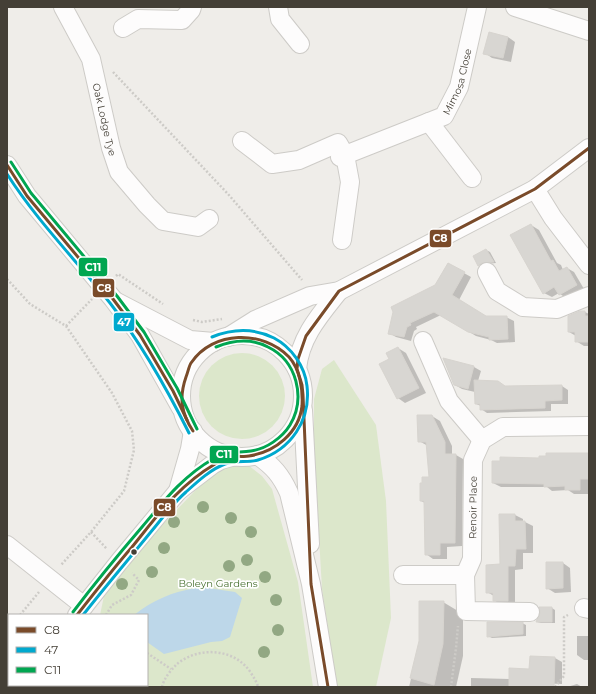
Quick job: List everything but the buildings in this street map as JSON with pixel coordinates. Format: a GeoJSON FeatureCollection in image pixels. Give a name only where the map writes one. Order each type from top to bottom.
{"type":"FeatureCollection","features":[{"type":"Feature","properties":{"kind":"street","name":"Oak Lodge Tye"},"geometry":{"type":"LineString","coordinates":[[63,7],[91,59],[111,148],[119,172],[163,222],[198,227],[208,219]]}},
{"type":"Feature","properties":{"kind":"street"},"geometry":{"type":"LineString","coordinates":[[123,28],[138,19],[182,20],[192,7]]}},
{"type":"Feature","properties":{"kind":"street"},"geometry":{"type":"LineString","coordinates":[[278,7],[280,19],[300,44]]}},
{"type":"Feature","properties":{"kind":"street","name":"Mimosa Close"},"geometry":{"type":"LineString","coordinates":[[342,156],[444,116],[458,87],[477,7]]}},
{"type":"Feature","properties":{"kind":"street"},"geometry":{"type":"LineString","coordinates":[[515,7],[588,26]]}},
{"type":"Feature","properties":{"kind":"street"},"geometry":{"type":"LineString","coordinates":[[429,122],[472,178]]}},
{"type":"Feature","properties":{"kind":"street"},"geometry":{"type":"LineString","coordinates":[[242,140],[272,164],[299,160],[338,143],[350,182],[342,240]]}},
{"type":"Feature","properties":{"kind":"street"},"geometry":{"type":"LineString","coordinates":[[184,414],[182,399],[183,382],[187,371],[200,353],[255,320],[310,296],[339,291],[535,189],[589,148]]}},
{"type":"Feature","properties":{"kind":"street"},"geometry":{"type":"LineString","coordinates":[[7,165],[27,196],[113,299],[140,335],[173,391],[193,431],[200,440],[222,453],[235,456],[245,457],[271,450],[287,438],[296,426],[300,417],[303,401]]}},
{"type":"Feature","properties":{"kind":"street"},"geometry":{"type":"LineString","coordinates":[[535,189],[553,218],[589,265]]}},
{"type":"Feature","properties":{"kind":"street"},"geometry":{"type":"LineString","coordinates":[[488,272],[498,291],[523,307],[557,309],[589,296]]}},
{"type":"Feature","properties":{"kind":"street"},"geometry":{"type":"LineString","coordinates":[[297,369],[298,359],[306,336],[339,291]]}},
{"type":"Feature","properties":{"kind":"street"},"geometry":{"type":"LineString","coordinates":[[113,299],[190,340],[221,340],[250,336],[272,343],[286,354],[297,369],[302,385],[311,584]]}},
{"type":"Feature","properties":{"kind":"street"},"geometry":{"type":"LineString","coordinates":[[423,341],[448,401],[482,440],[503,427],[589,426]]}},
{"type":"Feature","properties":{"kind":"street"},"geometry":{"type":"LineString","coordinates":[[178,491],[190,449],[193,431]]}},
{"type":"Feature","properties":{"kind":"street","name":"Renoir Place"},"geometry":{"type":"LineString","coordinates":[[462,618],[465,575],[472,559],[473,460],[482,440]]}},
{"type":"Feature","properties":{"kind":"street"},"geometry":{"type":"LineString","coordinates":[[257,455],[270,464],[282,479],[289,493],[311,584],[328,687]]}},
{"type":"Feature","properties":{"kind":"street"},"geometry":{"type":"LineString","coordinates":[[7,545],[50,578],[81,610],[178,491],[212,465],[221,460],[235,456]]}},
{"type":"Feature","properties":{"kind":"street"},"geometry":{"type":"LineString","coordinates":[[403,575],[465,575]]}},
{"type":"Feature","properties":{"kind":"street"},"geometry":{"type":"LineString","coordinates":[[462,618],[530,612]]}},
{"type":"Feature","properties":{"kind":"path"},"geometry":{"type":"LineString","coordinates":[[91,59],[103,62],[228,194],[303,280]]}},
{"type":"Feature","properties":{"kind":"path"},"geometry":{"type":"LineString","coordinates":[[7,279],[30,304],[66,326],[112,393],[132,431],[134,450],[124,491],[21,614]]}},
{"type":"Feature","properties":{"kind":"path"},"geometry":{"type":"LineString","coordinates":[[66,326],[92,299]]}},
{"type":"Feature","properties":{"kind":"path"},"geometry":{"type":"LineString","coordinates":[[555,687],[564,676],[564,617],[586,608]]}},
{"type":"Feature","properties":{"kind":"path"},"geometry":{"type":"LineString","coordinates":[[451,687],[456,648],[462,618]]}},
{"type":"Feature","properties":{"kind":"path"},"geometry":{"type":"LineString","coordinates":[[162,687],[171,670],[184,658],[201,652],[218,652],[234,658],[248,668],[258,687]]}},
{"type":"Feature","properties":{"kind":"path"},"geometry":{"type":"LineString","coordinates":[[148,654],[171,670]]}},
{"type":"Feature","properties":{"kind":"green space"},"geometry":{"type":"Polygon","coordinates":[[[242,353],[258,357],[272,366],[281,380],[285,396],[281,412],[272,426],[258,435],[242,439],[226,435],[212,426],[203,412],[199,396],[203,380],[212,366],[226,357],[242,353]]]}},
{"type":"Feature","properties":{"kind":"green space"},"geometry":{"type":"Polygon","coordinates":[[[334,360],[376,425],[386,501],[391,618],[376,687],[337,687],[322,589],[314,450],[314,399],[322,369],[334,360]]]}},
{"type":"Feature","properties":{"kind":"green space","name":"Boleyn Gardens"},"geometry":{"type":"Polygon","coordinates":[[[229,465],[248,465],[262,476],[272,489],[298,582],[313,687],[34,687],[148,686],[148,614],[100,614],[104,596],[142,546],[214,471],[229,465]]]}},
{"type":"Feature","properties":{"kind":"water"},"geometry":{"type":"Polygon","coordinates":[[[196,588],[208,588],[235,592],[242,598],[230,637],[222,641],[211,642],[164,654],[148,643],[148,614],[135,614],[163,597],[196,588]]]}},
{"type":"Feature","properties":{"kind":"water"},"geometry":{"type":"Polygon","coordinates":[[[90,686],[147,686],[147,687],[90,686]]]}},
{"type":"Feature","properties":{"kind":"transit line","name":"C8"},"geometry":{"type":"LineString","coordinates":[[328,687],[311,584],[303,395],[302,385],[297,369],[298,359],[306,336],[339,291],[535,189],[589,148]]}},
{"type":"Feature","properties":{"kind":"transit line","name":"C11"},"geometry":{"type":"LineString","coordinates":[[11,162],[31,193],[117,296],[144,332],[177,388],[197,429]]}},
{"type":"Feature","properties":{"kind":"transit line","name":"C8"},"geometry":{"type":"LineString","coordinates":[[7,165],[27,196],[113,299],[140,335],[173,391],[187,420]]}},
{"type":"Feature","properties":{"kind":"transit line","name":"47"},"geometry":{"type":"LineString","coordinates":[[7,174],[31,208],[121,318],[152,366],[189,433]]}},
{"type":"Feature","properties":{"kind":"transit line","name":"47"},"geometry":{"type":"LineString","coordinates":[[84,614],[172,507],[195,484],[209,472],[225,464],[254,461],[270,455],[289,441],[302,422],[306,410],[306,379],[300,364],[286,346],[274,338],[259,332],[251,331],[227,332],[212,337]]}},
{"type":"Feature","properties":{"kind":"transit line","name":"C8"},"geometry":{"type":"LineString","coordinates":[[78,614],[160,512],[179,491],[202,473],[226,458],[259,454],[276,446],[291,433],[300,416],[302,406],[300,380],[293,362],[278,348],[266,342],[252,338],[225,339],[212,344],[200,352],[190,364],[182,391],[182,405],[186,418],[193,431]]}},
{"type":"Feature","properties":{"kind":"transit line","name":"C11"},"geometry":{"type":"LineString","coordinates":[[73,612],[158,508],[192,473],[218,456],[262,448],[283,434],[290,425],[295,414],[298,392],[296,381],[286,361],[278,353],[262,344],[255,342],[242,341],[216,347]]}}]}
